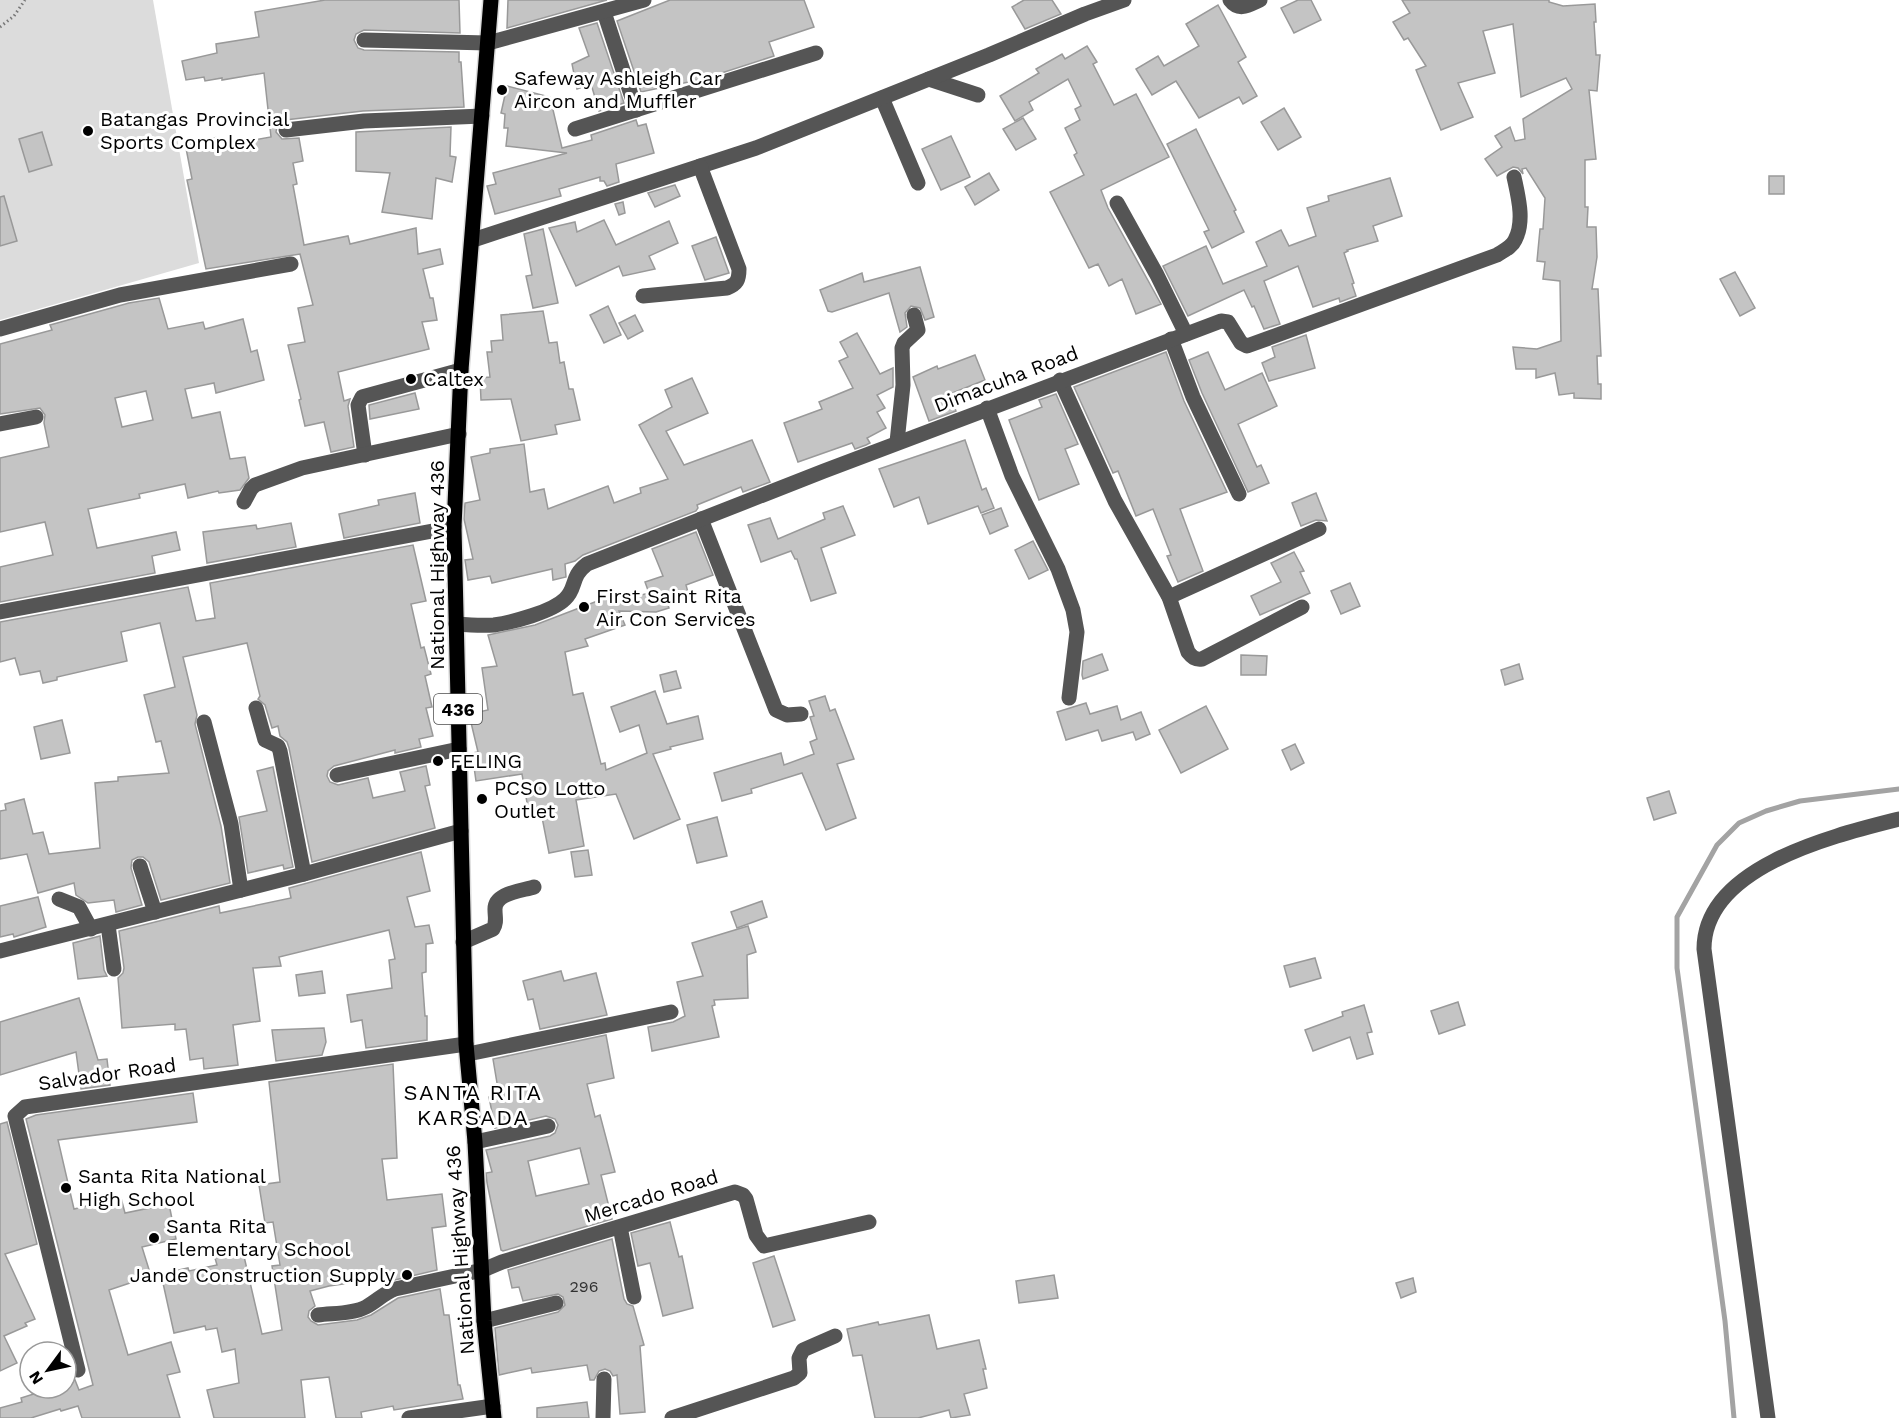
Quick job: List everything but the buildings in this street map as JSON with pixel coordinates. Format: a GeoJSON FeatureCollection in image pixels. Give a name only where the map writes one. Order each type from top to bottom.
{"type":"FeatureCollection","features":[{"type":"Feature","properties":{"kind":"main road","name":"National Highway 436"},"geometry":{"type":"LineString","coordinates":[[491,0],[461,370],[454,527],[467,1049],[475,1142],[484,1321],[493,1412]]}},
{"type":"Feature","properties":{"kind":"street"},"geometry":{"type":"LineString","coordinates":[[364,40],[488,44],[644,0]]}},
{"type":"Feature","properties":{"kind":"street"},"geometry":{"type":"LineString","coordinates":[[473,240],[756,148],[1124,0]]}},
{"type":"Feature","properties":{"kind":"street"},"geometry":{"type":"LineString","coordinates":[[1230,0],[1235,6],[1240,7],[1260,0]]}},
{"type":"Feature","properties":{"kind":"street"},"geometry":{"type":"LineString","coordinates":[[604,12],[636,110]]}},
{"type":"Feature","properties":{"kind":"street"},"geometry":{"type":"LineString","coordinates":[[576,129],[816,53]]}},
{"type":"Feature","properties":{"kind":"street"},"geometry":{"type":"LineString","coordinates":[[929,79],[978,95]]}},
{"type":"Feature","properties":{"kind":"street"},"geometry":{"type":"LineString","coordinates":[[882,98],[918,183]]}},
{"type":"Feature","properties":{"kind":"street"},"geometry":{"type":"LineString","coordinates":[[286,130],[364,121],[482,116]]}},
{"type":"Feature","properties":{"kind":"street"},"geometry":{"type":"LineString","coordinates":[[644,296],[727,288],[736,284],[739,278],[739,269],[700,166]]}},
{"type":"Feature","properties":{"kind":"street","name":"Dimacuha Road"},"geometry":{"type":"LineString","coordinates":[[456,624],[494,625],[550,609],[571,593],[578,573],[587,564],[897,442],[1178,336],[1225,321],[1228,322],[1241,343],[1247,346],[1497,255],[1510,246],[1518,230],[1520,209],[1514,177]]}},
{"type":"Feature","properties":{"kind":"street"},"geometry":{"type":"LineString","coordinates":[[1118,202],[1157,275],[1178,336],[1193,397],[1239,494]]}},
{"type":"Feature","properties":{"kind":"street"},"geometry":{"type":"LineString","coordinates":[[0,329],[120,295],[291,264]]}},
{"type":"Feature","properties":{"kind":"street"},"geometry":{"type":"LineString","coordinates":[[897,442],[903,385],[902,348],[904,343],[918,330],[914,315]]}},
{"type":"Feature","properties":{"kind":"street"},"geometry":{"type":"LineString","coordinates":[[365,455],[358,405],[362,397],[461,370]]}},
{"type":"Feature","properties":{"kind":"street"},"geometry":{"type":"LineString","coordinates":[[1060,380],[1115,501],[1169,597],[1188,652],[1197,660],[1302,607]]}},
{"type":"Feature","properties":{"kind":"street"},"geometry":{"type":"LineString","coordinates":[[987,408],[1012,476],[1058,569],[1073,610],[1077,632],[1069,698]]}},
{"type":"Feature","properties":{"kind":"street"},"geometry":{"type":"LineString","coordinates":[[0,423],[36,417]]}},
{"type":"Feature","properties":{"kind":"street"},"geometry":{"type":"LineString","coordinates":[[244,501],[251,489],[261,482],[302,468],[459,434]]}},
{"type":"Feature","properties":{"kind":"street"},"geometry":{"type":"LineString","coordinates":[[701,519],[776,710],[787,715],[801,714]]}},
{"type":"Feature","properties":{"kind":"street"},"geometry":{"type":"LineString","coordinates":[[0,612],[454,527]]}},
{"type":"Feature","properties":{"kind":"street"},"geometry":{"type":"LineString","coordinates":[[1169,597],[1318,529]]}},
{"type":"Feature","properties":{"kind":"street"},"geometry":{"type":"LineString","coordinates":[[256,708],[265,740],[278,746],[280,752],[304,874]]}},
{"type":"Feature","properties":{"kind":"street"},"geometry":{"type":"LineString","coordinates":[[204,722],[231,824],[241,890]]}},
{"type":"Feature","properties":{"kind":"street"},"geometry":{"type":"LineString","coordinates":[[337,775],[459,749]]}},
{"type":"Feature","properties":{"kind":"street"},"geometry":{"type":"LineString","coordinates":[[1768,1418],[1704,949],[1704,935],[1714,911],[1723,900],[1749,876],[1778,857],[1810,845],[1899,819]]}},
{"type":"Feature","properties":{"kind":"street"},"geometry":{"type":"LineString","coordinates":[[0,951],[304,874],[461,831]]}},
{"type":"Feature","properties":{"kind":"street"},"geometry":{"type":"LineString","coordinates":[[140,866],[155,912]]}},
{"type":"Feature","properties":{"kind":"street"},"geometry":{"type":"LineString","coordinates":[[463,942],[494,929],[496,926],[495,905],[499,898],[534,887]]}},
{"type":"Feature","properties":{"kind":"street"},"geometry":{"type":"LineString","coordinates":[[59,899],[79,908],[91,929]]}},
{"type":"Feature","properties":{"kind":"street"},"geometry":{"type":"LineString","coordinates":[[108,925],[114,969]]}},
{"type":"Feature","properties":{"kind":"street","name":"Salvador Road"},"geometry":{"type":"LineString","coordinates":[[71,1340],[15,1116],[19,1110],[25,1107],[467,1049],[671,1012]]}},
{"type":"Feature","properties":{"kind":"street"},"geometry":{"type":"LineString","coordinates":[[475,1142],[548,1126]]}},
{"type":"Feature","properties":{"kind":"street","name":"Mercado Road"},"geometry":{"type":"LineString","coordinates":[[318,1315],[358,1311],[395,1289],[483,1270],[502,1262],[735,1192],[746,1199],[756,1235],[764,1246],[869,1222]]}},
{"type":"Feature","properties":{"kind":"street"},"geometry":{"type":"LineString","coordinates":[[620,1227],[634,1297]]}},
{"type":"Feature","properties":{"kind":"street"},"geometry":{"type":"LineString","coordinates":[[484,1321],[556,1303]]}},
{"type":"Feature","properties":{"kind":"street"},"geometry":{"type":"LineString","coordinates":[[672,1418],[797,1377],[800,1373],[799,1358],[803,1350],[835,1336]]}},
{"type":"Feature","properties":{"kind":"street"},"geometry":{"type":"LineString","coordinates":[[603,1418],[604,1379]]}},
{"type":"Feature","properties":{"kind":"street"},"geometry":{"type":"LineString","coordinates":[[409,1418],[493,1412]]}},
{"type":"Feature","properties":{"kind":"path"},"geometry":{"type":"LineString","coordinates":[[0,27],[14,16],[25,0]]}},
{"type":"Feature","properties":{"kind":"shaded area","name":"Batangas Provincial Sports Complex"},"geometry":{"type":"Polygon","coordinates":[[[0,0],[153,0],[199,263],[0,320],[0,0]]]}},
{"type":"Feature","properties":{"kind":"waterway"},"geometry":{"type":"LineString","coordinates":[[1734,1418],[1725,1321],[1677,968],[1677,917],[1717,845],[1739,823],[1766,811],[1800,801],[1899,789]]}},
{"type":"Feature","properties":{"kind":"place","name":"Safeway Ashleigh Car Aircon and Muffler"},"geometry":{"type":"Point","coordinates":[502,90]}},
{"type":"Feature","properties":{"kind":"place","name":"Batangas Provincial Sports Complex"},"geometry":{"type":"Point","coordinates":[88,131]}},
{"type":"Feature","properties":{"kind":"place","name":"Caltex"},"geometry":{"type":"Point","coordinates":[411,379]}},
{"type":"Feature","properties":{"kind":"place","name":"First Saint Rita Air Con Services"},"geometry":{"type":"Point","coordinates":[584,607]}},
{"type":"Feature","properties":{"kind":"place","name":"FELING"},"geometry":{"type":"Point","coordinates":[438,761]}},
{"type":"Feature","properties":{"kind":"place","name":"PCSO Lotto Outlet"},"geometry":{"type":"Point","coordinates":[482,799]}},
{"type":"Feature","properties":{"kind":"place","name":"Santa Rita National High School"},"geometry":{"type":"Point","coordinates":[66,1188]}},
{"type":"Feature","properties":{"kind":"place","name":"Santa Rita Elementary School"},"geometry":{"type":"Point","coordinates":[154,1238]}},
{"type":"Feature","properties":{"kind":"place","name":"Jande Construction Supply"},"geometry":{"type":"Point","coordinates":[407,1275]}},
{"type":"Feature","properties":{"kind":"district","name":"SANTA RITA KARSADA"},"geometry":{"type":"Point","coordinates":[473,1104]}}]}
